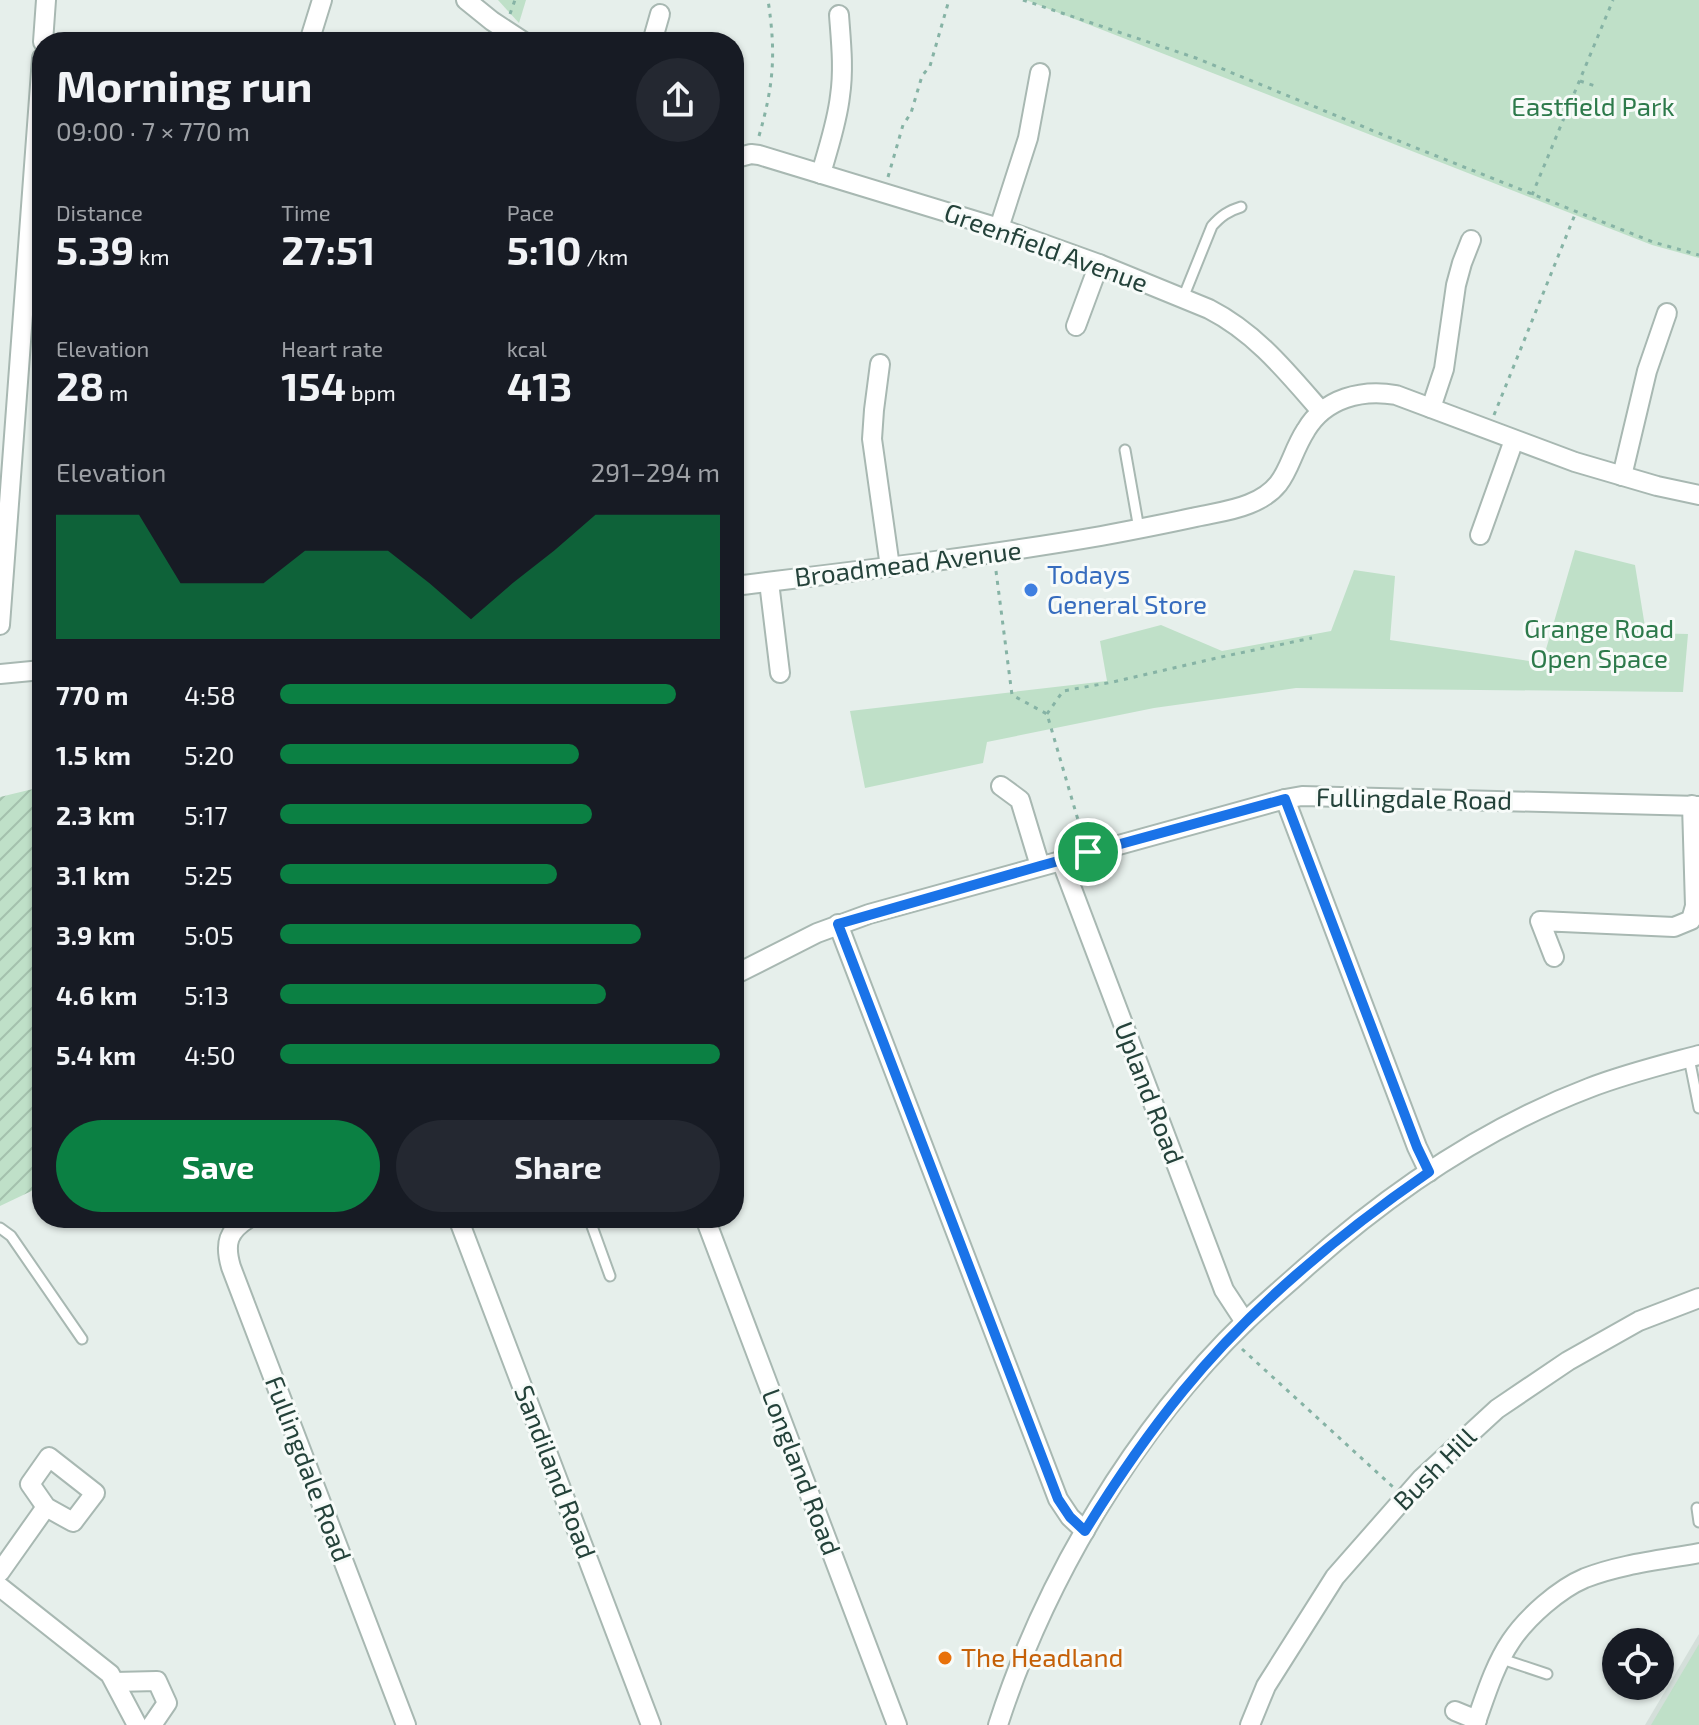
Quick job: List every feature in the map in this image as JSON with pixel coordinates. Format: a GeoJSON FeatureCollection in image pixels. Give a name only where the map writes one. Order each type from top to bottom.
{"type":"FeatureCollection","features":[{"type":"Feature","properties":{"kind":"street"},"geometry":{"type":"LineString","coordinates":[[44,32],[46,0]]}},
{"type":"Feature","properties":{"kind":"street"},"geometry":{"type":"LineString","coordinates":[[312,32],[322,0]]}},
{"type":"Feature","properties":{"kind":"street"},"geometry":{"type":"LineString","coordinates":[[466,0],[509,32]]}},
{"type":"Feature","properties":{"kind":"street"},"geometry":{"type":"LineString","coordinates":[[655,32],[660,14]]}},
{"type":"Feature","properties":{"kind":"street"},"geometry":{"type":"LineString","coordinates":[[821,174],[840,98],[842,56],[839,15]]}},
{"type":"Feature","properties":{"kind":"street"},"geometry":{"type":"LineString","coordinates":[[999,228],[1028,138],[1040,73]]}},
{"type":"Feature","properties":{"kind":"street","name":"Greenfield Avenue"},"geometry":{"type":"LineString","coordinates":[[744,158],[821,174],[999,228],[1183,298],[1225,317],[1252,336],[1321,411]]}},
{"type":"Feature","properties":{"kind":"street"},"geometry":{"type":"LineString","coordinates":[[0,625],[2,564],[32,184]]}},
{"type":"Feature","properties":{"kind":"street"},"geometry":{"type":"LineString","coordinates":[[1431,408],[1444,369],[1456,285],[1471,240]]}},
{"type":"Feature","properties":{"kind":"street"},"geometry":{"type":"LineString","coordinates":[[1076,326],[1099,264]]}},
{"type":"Feature","properties":{"kind":"street"},"geometry":{"type":"LineString","coordinates":[[1622,476],[1647,371],[1667,313]]}},
{"type":"Feature","properties":{"kind":"street"},"geometry":{"type":"LineString","coordinates":[[880,364],[872,439],[890,567]]}},
{"type":"Feature","properties":{"kind":"street"},"geometry":{"type":"LineString","coordinates":[[1321,411],[1363,393],[1396,395],[1575,462],[1699,495]]}},
{"type":"Feature","properties":{"kind":"street","name":"Broadmead Avenue"},"geometry":{"type":"LineString","coordinates":[[744,585],[994,554],[1231,510],[1259,500],[1283,478],[1306,429],[1321,411]]}},
{"type":"Feature","properties":{"kind":"street"},"geometry":{"type":"LineString","coordinates":[[1480,535],[1514,440]]}},
{"type":"Feature","properties":{"kind":"street"},"geometry":{"type":"LineString","coordinates":[[769,582],[780,673]]}},
{"type":"Feature","properties":{"kind":"street"},"geometry":{"type":"LineString","coordinates":[[0,674],[32,671]]}},
{"type":"Feature","properties":{"kind":"street"},"geometry":{"type":"LineString","coordinates":[[1001,786],[1020,800],[1040,866]]}},
{"type":"Feature","properties":{"kind":"street","name":"Fullingdale Road"},"geometry":{"type":"LineString","coordinates":[[744,970],[838,924],[1088,852],[1302,796],[1695,806],[1695,906],[1691,920],[1674,927],[1540,921],[1554,957]]}},
{"type":"Feature","properties":{"kind":"street"},"geometry":{"type":"LineString","coordinates":[[1285,799],[1429,1172]]}},
{"type":"Feature","properties":{"kind":"street","name":"Upland Road"},"geometry":{"type":"LineString","coordinates":[[1061,860],[1224,1290],[1245,1322]]}},
{"type":"Feature","properties":{"kind":"street"},"geometry":{"type":"LineString","coordinates":[[838,924],[1058,1499],[1070,1517],[1085,1531]]}},
{"type":"Feature","properties":{"kind":"street"},"geometry":{"type":"LineString","coordinates":[[998,1725],[1021,1659],[1045,1608],[1114,1483],[1185,1388],[1245,1322],[1375,1209],[1470,1146],[1589,1088],[1694,1056]]}},
{"type":"Feature","properties":{"kind":"street","name":"Fullingdale Road"},"geometry":{"type":"LineString","coordinates":[[237,1228],[229,1240],[231,1267],[406,1725]]}},
{"type":"Feature","properties":{"kind":"street","name":"Sandiland Road"},"geometry":{"type":"LineString","coordinates":[[462,1228],[651,1725]]}},
{"type":"Feature","properties":{"kind":"street","name":"Longland Road"},"geometry":{"type":"LineString","coordinates":[[709,1228],[897,1725]]}},
{"type":"Feature","properties":{"kind":"street","name":"Bush Hill"},"geometry":{"type":"LineString","coordinates":[[1250,1725],[1266,1686],[1335,1577],[1422,1478],[1497,1409],[1556,1369],[1639,1321],[1699,1298]]}},
{"type":"Feature","properties":{"kind":"street"},"geometry":{"type":"LineString","coordinates":[[0,1572],[46,1507]]}},
{"type":"Feature","properties":{"kind":"street"},"geometry":{"type":"LineString","coordinates":[[1456,1718],[1476,1722],[1511,1640],[1541,1606],[1584,1579],[1629,1566],[1699,1553]]}},
{"type":"Feature","properties":{"kind":"street"},"geometry":{"type":"LineString","coordinates":[[0,1587],[110,1674],[137,1725]]}},
{"type":"Feature","properties":{"kind":"street"},"geometry":{"type":"LineString","coordinates":[[115,1682],[157,1681],[167,1703],[152,1725]]}},
{"type":"Feature","properties":{"kind":"lane"},"geometry":{"type":"LineString","coordinates":[[1183,298],[1212,226],[1229,211],[1241,207]]}},
{"type":"Feature","properties":{"kind":"lane"},"geometry":{"type":"LineString","coordinates":[[1125,450],[1139,529]]}},
{"type":"Feature","properties":{"kind":"lane"},"geometry":{"type":"LineString","coordinates":[[1694,1056],[1699,1108]]}},
{"type":"Feature","properties":{"kind":"lane"},"geometry":{"type":"LineString","coordinates":[[0,1228],[11,1236],[82,1339]]}},
{"type":"Feature","properties":{"kind":"lane"},"geometry":{"type":"LineString","coordinates":[[593,1228],[610,1276]]}},
{"type":"Feature","properties":{"kind":"lane"},"geometry":{"type":"LineString","coordinates":[[1697,1508],[1699,1522]]}},
{"type":"Feature","properties":{"kind":"lane"},"geometry":{"type":"LineString","coordinates":[[1502,1659],[1547,1674]]}},
{"type":"Feature","properties":{"kind":"path"},"geometry":{"type":"LineString","coordinates":[[744,145],[773,78],[774,53],[768,0]]}},
{"type":"Feature","properties":{"kind":"path"},"geometry":{"type":"LineString","coordinates":[[884,192],[903,125],[911,113],[922,76],[930,66],[949,0]]}},
{"type":"Feature","properties":{"kind":"path"},"geometry":{"type":"LineString","coordinates":[[1023,0],[1196,58],[1532,195],[1653,242],[1699,255]]}},
{"type":"Feature","properties":{"kind":"path"},"geometry":{"type":"LineString","coordinates":[[1532,195],[1613,0]]}},
{"type":"Feature","properties":{"kind":"path"},"geometry":{"type":"LineString","coordinates":[[1580,81],[1595,86]]}},
{"type":"Feature","properties":{"kind":"path"},"geometry":{"type":"LineString","coordinates":[[1488,430],[1576,212]]}},
{"type":"Feature","properties":{"kind":"path"},"geometry":{"type":"LineString","coordinates":[[994,554],[1012,695],[1047,714],[1088,852]]}},
{"type":"Feature","properties":{"kind":"path"},"geometry":{"type":"LineString","coordinates":[[1047,714],[1063,691],[1312,638]]}},
{"type":"Feature","properties":{"kind":"path"},"geometry":{"type":"LineString","coordinates":[[1231,1338],[1405,1498]]}},
{"type":"Feature","properties":{"kind":"shaded area"},"geometry":{"type":"Polygon","coordinates":[[[1699,1634],[1699,1725],[1645,1725],[1660,1700],[1674,1700],[1674,1676],[1699,1634]]]}},
{"type":"Feature","properties":{"kind":"green space"},"geometry":{"type":"Polygon","coordinates":[[[498,0],[526,0],[519,23],[498,0]]]}},
{"type":"Feature","properties":{"kind":"green space","name":"Eastfield Park"},"geometry":{"type":"Polygon","coordinates":[[[1026,0],[1699,0],[1699,258],[1652,245],[1026,0]]]}},
{"type":"Feature","properties":{"kind":"green space","name":"Grange Road Open Space"},"geometry":{"type":"Polygon","coordinates":[[[1575,550],[1635,565],[1646,633],[1688,634],[1683,692],[1296,688],[1154,708],[987,742],[983,763],[865,788],[850,711],[1107,681],[1100,641],[1161,625],[1222,651],[1331,631],[1354,570],[1395,576],[1390,640],[1542,663],[1575,550]]]}},
{"type":"Feature","properties":{"kind":"green space"},"geometry":{"type":"Polygon","coordinates":[[[32,789],[32,1191],[0,1206],[0,797],[32,789]]]}},
{"type":"Feature","properties":{"kind":"green space"},"geometry":{"type":"Polygon","coordinates":[[[1699,1644],[1699,1725],[1651,1725],[1666,1700],[1674,1700],[1674,1686],[1699,1644]]]}},
{"type":"Feature","properties":{"kind":"place","name":"Todays General Store"},"geometry":{"type":"Point","coordinates":[1031,590]}},
{"type":"Feature","properties":{"kind":"place","name":"The Headland"},"geometry":{"type":"Point","coordinates":[945,1658]}},
{"type":"Feature","properties":{"kind":"route"},"geometry":{"type":"LineString","coordinates":[[1285,799],[1429,1172],[1334,1242],[1245,1322],[1150,1432],[1085,1531],[1070,1517],[1058,1499],[838,924],[1088,852],[1285,799]]}}]}
